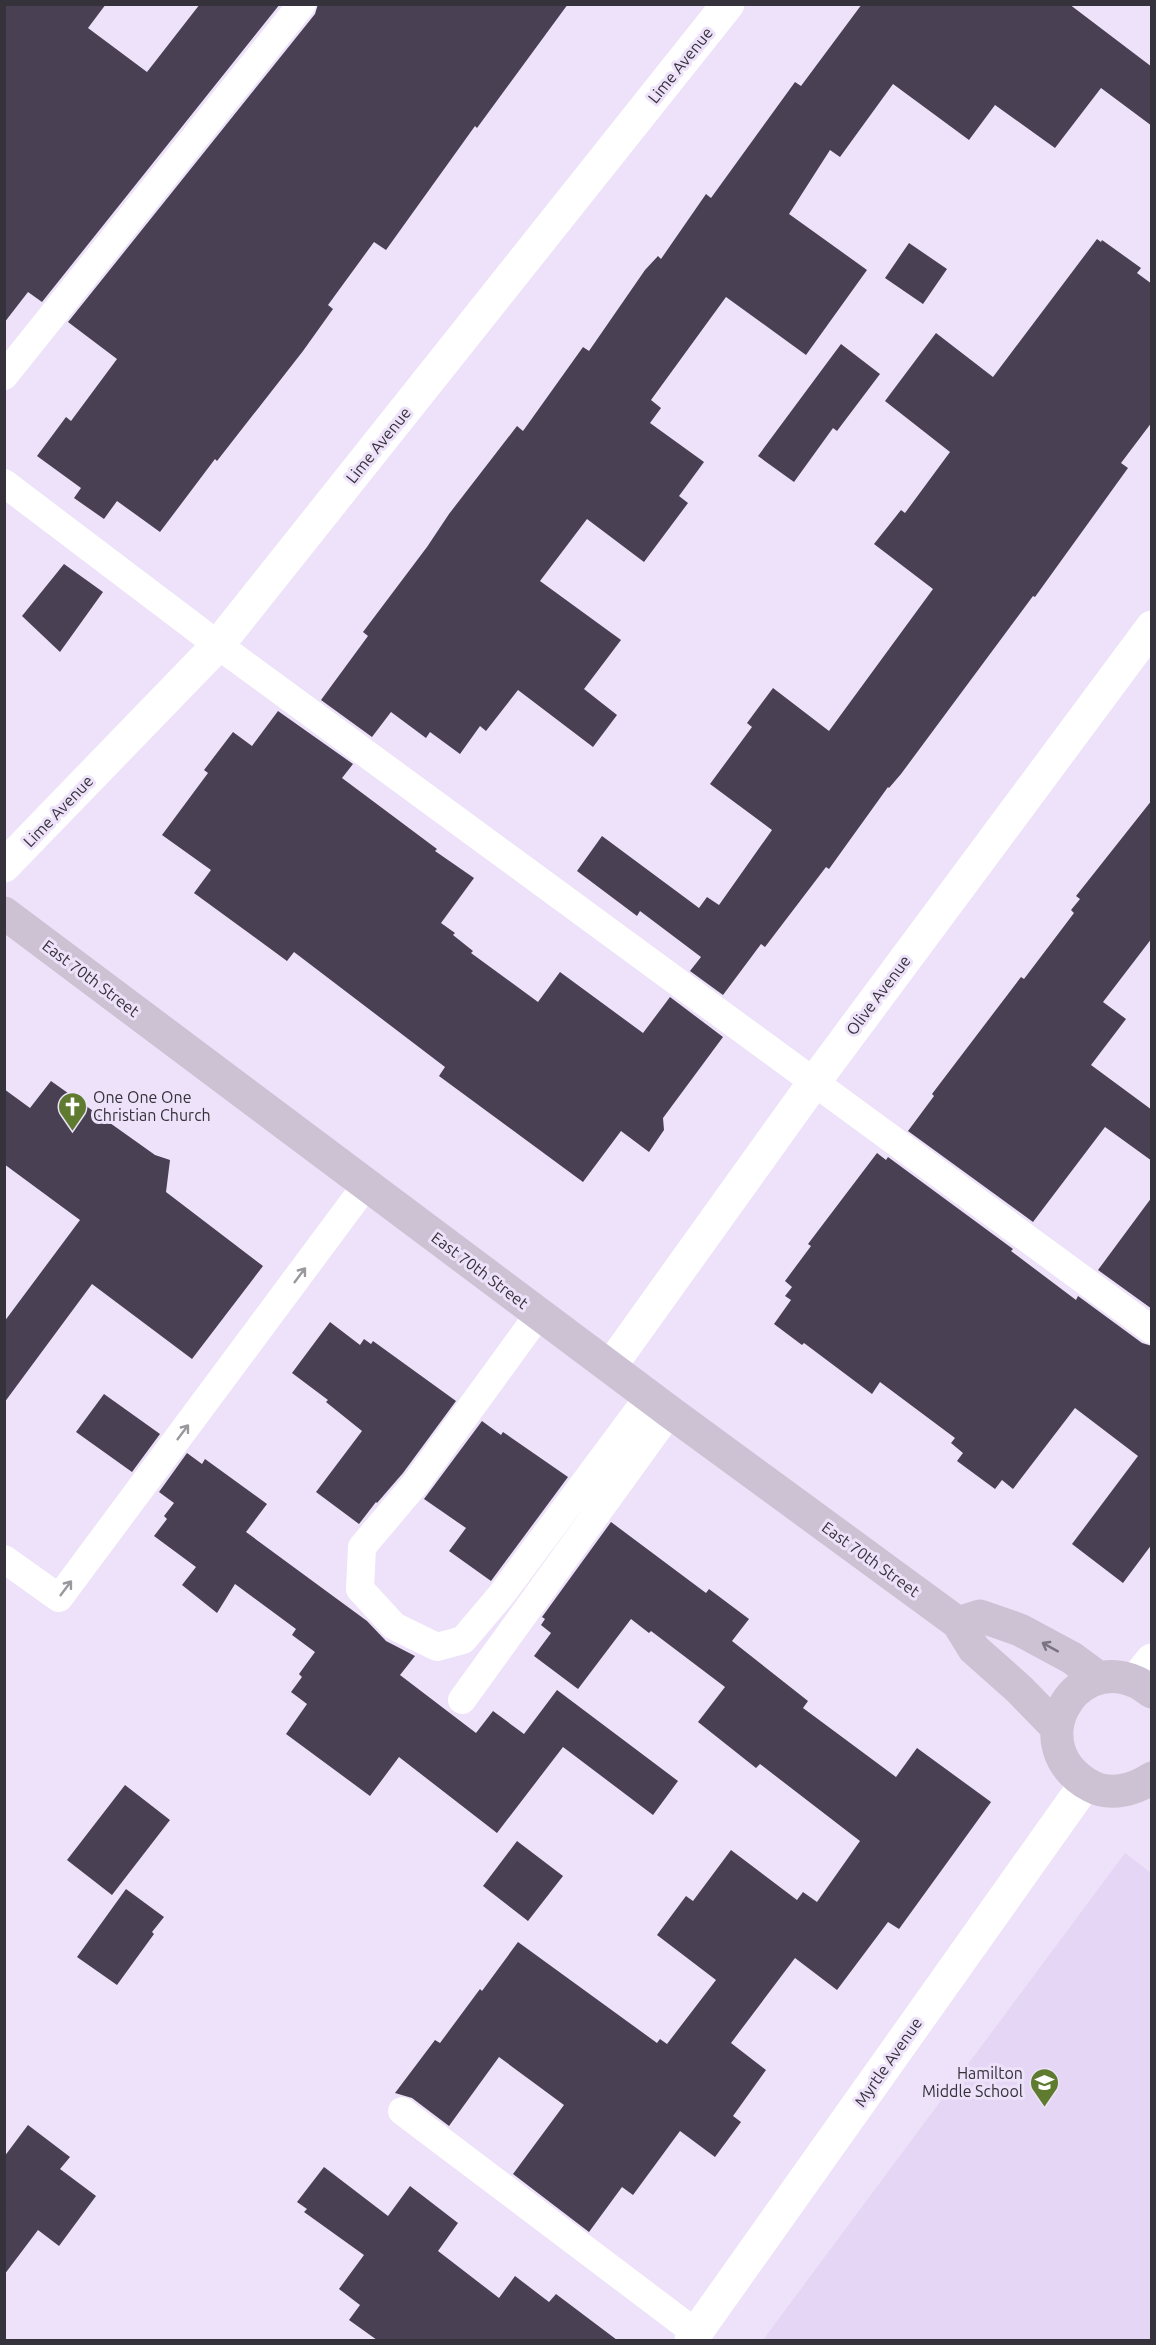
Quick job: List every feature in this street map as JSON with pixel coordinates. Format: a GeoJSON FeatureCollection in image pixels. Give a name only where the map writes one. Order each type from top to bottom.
{"type":"FeatureCollection","features":[{"type":"Feature","properties":{"kind":"street","name":"Lime Avenue"},"geometry":{"type":"LineString","coordinates":[[4,866],[218,645],[728,4]]}},
{"type":"Feature","properties":{"kind":"street","name":"Olive Avenue"},"geometry":{"type":"LineString","coordinates":[[610,1367],[814,1081],[1152,627]]}},
{"type":"Feature","properties":{"kind":"street","name":"East 70th Street"},"geometry":{"type":"LineString","coordinates":[[4,914],[659,1404],[958,1623],[974,1649],[1019,1689],[1057,1728]]}},
{"type":"Feature","properties":{"kind":"street"},"geometry":{"type":"LineString","coordinates":[[958,1623],[980,1616],[1020,1630],[1072,1658],[1099,1678]]}},
{"type":"Feature","properties":{"kind":"street"},"geometry":{"type":"LineString","coordinates":[[1146,1678],[1099,1678],[1083,1686],[1069,1697],[1060,1714],[1057,1728],[1058,1749],[1066,1766],[1078,1780],[1095,1789],[1115,1791],[1146,1789]]}},
{"type":"Feature","properties":{"kind":"street","name":"Myrtle Avenue"},"geometry":{"type":"LineString","coordinates":[[693,2337],[1086,1784]]}},
{"type":"Feature","properties":{"kind":"lane"},"geometry":{"type":"LineString","coordinates":[[4,376],[302,4]]}},
{"type":"Feature","properties":{"kind":"lane"},"geometry":{"type":"LineString","coordinates":[[4,483],[218,645],[1152,1330]]}},
{"type":"Feature","properties":{"kind":"lane"},"geometry":{"type":"LineString","coordinates":[[4,1559],[59,1598],[366,1185]]}},
{"type":"Feature","properties":{"kind":"lane"},"geometry":{"type":"LineString","coordinates":[[539,1314],[416,1483],[362,1547],[360,1589],[394,1626],[438,1647],[463,1640],[659,1404]]}},
{"type":"Feature","properties":{"kind":"lane"},"geometry":{"type":"LineString","coordinates":[[462,1700],[659,1404]]}},
{"type":"Feature","properties":{"kind":"lane"},"geometry":{"type":"LineString","coordinates":[[402,2111],[693,2337]]}},
{"type":"Feature","properties":{"kind":"shaded area","name":"Hamilton Middle School"},"geometry":{"type":"Polygon","coordinates":[[[1125,1853],[1151,1873],[1151,2340],[763,2340],[1125,1853]]]}},
{"type":"Feature","properties":{"kind":"building"},"geometry":{"type":"Polygon","coordinates":[[[4,4],[106,4],[88,28],[147,72],[200,4],[280,4],[42,302],[28,292],[4,323],[4,4]]]}},
{"type":"Feature","properties":{"kind":"building"},"geometry":{"type":"Polygon","coordinates":[[[318,4],[568,4],[477,128],[475,126],[386,250],[374,242],[328,305],[333,309],[303,351],[217,461],[215,459],[160,532],[117,501],[104,519],[74,498],[81,488],[37,456],[66,417],[71,421],[117,359],[68,322],[315,14],[318,4]]]}},
{"type":"Feature","properties":{"kind":"building"},"geometry":{"type":"Polygon","coordinates":[[[862,4],[1069,4],[1152,67],[1152,126],[1101,88],[1055,148],[995,105],[969,140],[893,84],[840,157],[830,150],[789,214],[867,270],[806,355],[726,297],[651,400],[661,408],[650,423],[704,462],[679,496],[688,503],[644,562],[587,519],[540,581],[621,640],[584,689],[617,715],[593,747],[518,690],[486,731],[480,726],[460,754],[430,732],[426,738],[391,712],[372,737],[321,700],[368,636],[363,632],[517,426],[523,431],[583,347],[589,351],[645,270],[658,256],[661,259],[706,194],[711,198],[795,82],[801,86],[862,4]]]}},
{"type":"Feature","properties":{"kind":"building"},"geometry":{"type":"Polygon","coordinates":[[[1097,239],[1101,242],[1102,240],[1141,268],[1137,273],[1152,284],[1152,422],[1121,463],[1128,468],[1035,597],[1033,596],[901,774],[888,787],[829,869],[826,867],[765,947],[761,944],[723,995],[690,971],[701,957],[640,911],[637,916],[577,871],[602,836],[699,908],[707,897],[719,905],[772,830],[710,784],[752,727],[747,723],[773,688],[829,731],[933,589],[874,544],[901,510],[905,513],[950,452],[885,401],[936,333],[993,377],[1097,239]]]}},
{"type":"Feature","properties":{"kind":"building"},"geometry":{"type":"Polygon","coordinates":[[[909,243],[947,269],[923,304],[885,278],[909,243]]]}},
{"type":"Feature","properties":{"kind":"building"},"geometry":{"type":"Polygon","coordinates":[[[841,344],[880,374],[837,431],[833,428],[794,482],[758,456],[841,344]]]}},
{"type":"Feature","properties":{"kind":"building"},"geometry":{"type":"Polygon","coordinates":[[[64,564],[103,592],[60,652],[22,616],[64,564]]]}},
{"type":"Feature","properties":{"kind":"building"},"geometry":{"type":"Polygon","coordinates":[[[278,711],[353,764],[342,778],[437,849],[435,851],[474,878],[441,923],[473,951],[471,953],[538,1002],[560,972],[643,1033],[670,997],[723,1037],[663,1118],[664,1130],[649,1152],[621,1131],[583,1182],[439,1076],[445,1067],[294,952],[287,961],[194,893],[211,870],[162,835],[208,773],[204,770],[233,732],[252,746],[278,711]]]}},
{"type":"Feature","properties":{"kind":"building"},"geometry":{"type":"Polygon","coordinates":[[[1152,800],[1152,938],[1103,1002],[1126,1019],[1091,1065],[1152,1110],[1152,1161],[1105,1127],[1033,1222],[908,1131],[934,1096],[932,1094],[1021,977],[1024,979],[1074,913],[1071,910],[1080,899],[1076,896],[1152,800]]]}},
{"type":"Feature","properties":{"kind":"building"},"geometry":{"type":"Polygon","coordinates":[[[51,1081],[155,1155],[170,1160],[166,1192],[263,1266],[192,1359],[92,1284],[4,1403],[4,1322],[80,1220],[4,1164],[4,1089],[30,1108],[51,1081]]]}},
{"type":"Feature","properties":{"kind":"building"},"geometry":{"type":"Polygon","coordinates":[[[877,1153],[886,1160],[888,1157],[1013,1249],[1011,1251],[1076,1300],[1078,1296],[1142,1343],[1152,1346],[1152,1544],[1123,1583],[1072,1544],[1138,1456],[1075,1408],[1013,1489],[1002,1480],[995,1489],[957,1461],[963,1453],[951,1443],[955,1438],[880,1382],[872,1394],[804,1343],[802,1345],[774,1324],[791,1300],[785,1296],[792,1287],[785,1281],[811,1246],[808,1244],[877,1153]]]}},
{"type":"Feature","properties":{"kind":"building"},"geometry":{"type":"Polygon","coordinates":[[[1152,1197],[1152,1309],[1098,1270],[1152,1197]]]}},
{"type":"Feature","properties":{"kind":"building"},"geometry":{"type":"Polygon","coordinates":[[[330,1322],[360,1345],[364,1339],[371,1344],[373,1341],[456,1401],[403,1473],[359,1524],[316,1492],[362,1431],[326,1402],[328,1400],[292,1373],[330,1322]]]}},
{"type":"Feature","properties":{"kind":"building"},"geometry":{"type":"Polygon","coordinates":[[[104,1394],[160,1434],[132,1472],[76,1432],[104,1394]]]}},
{"type":"Feature","properties":{"kind":"building"},"geometry":{"type":"Polygon","coordinates":[[[482,1421],[501,1435],[503,1432],[568,1477],[491,1581],[449,1551],[466,1528],[424,1499],[482,1421]]]}},
{"type":"Feature","properties":{"kind":"building"},"geometry":{"type":"Polygon","coordinates":[[[187,1453],[202,1464],[205,1459],[267,1504],[246,1532],[367,1621],[386,1641],[415,1656],[400,1675],[476,1733],[493,1711],[524,1734],[557,1690],[678,1781],[653,1815],[563,1747],[497,1833],[399,1757],[370,1796],[286,1734],[307,1704],[291,1692],[302,1677],[299,1674],[315,1652],[292,1635],[296,1629],[235,1584],[217,1613],[182,1585],[196,1567],[154,1536],[167,1519],[164,1516],[174,1503],[159,1492],[187,1453]]]}},
{"type":"Feature","properties":{"kind":"building"},"geometry":{"type":"Polygon","coordinates":[[[611,1522],[706,1593],[709,1589],[749,1619],[732,1641],[808,1701],[803,1708],[896,1777],[917,1748],[991,1802],[899,1929],[888,1922],[837,1990],[795,1958],[731,2043],[766,2070],[733,2116],[741,2122],[715,2157],[680,2131],[633,2195],[622,2187],[589,2232],[513,2174],[564,2105],[499,2057],[449,2126],[412,2098],[395,2093],[435,2040],[440,2043],[518,1942],[657,2043],[660,2039],[667,2044],[716,1980],[657,1935],[686,1896],[693,1901],[731,1850],[797,1900],[803,1892],[817,1902],[860,1841],[760,1764],[756,1768],[698,1722],[725,1687],[651,1631],[649,1633],[631,1619],[578,1689],[534,1656],[551,1633],[541,1625],[545,1619],[542,1617],[611,1522]]]}},
{"type":"Feature","properties":{"kind":"building"},"geometry":{"type":"Polygon","coordinates":[[[125,1785],[170,1820],[112,1895],[67,1860],[125,1785]]]}},
{"type":"Feature","properties":{"kind":"building"},"geometry":{"type":"Polygon","coordinates":[[[517,1841],[563,1876],[528,1921],[483,1886],[517,1841]]]}},
{"type":"Feature","properties":{"kind":"building"},"geometry":{"type":"Polygon","coordinates":[[[126,1889],[164,1917],[117,1985],[77,1957],[126,1889]]]}},
{"type":"Feature","properties":{"kind":"building"},"geometry":{"type":"Polygon","coordinates":[[[28,2125],[70,2157],[60,2169],[96,2196],[59,2246],[38,2230],[4,2275],[4,2157],[28,2125]]]}},
{"type":"Feature","properties":{"kind":"building"},"geometry":{"type":"Polygon","coordinates":[[[324,2167],[388,2216],[410,2186],[458,2223],[438,2251],[499,2298],[515,2276],[549,2302],[556,2294],[617,2340],[377,2340],[349,2320],[360,2305],[339,2289],[364,2255],[304,2212],[307,2209],[297,2202],[324,2167]]]}},
{"type":"Feature","properties":{"kind":"place","name":"One One One Christian Church"},"geometry":{"type":"Point","coordinates":[72,1132]}},
{"type":"Feature","properties":{"kind":"place","name":"Hamilton Middle School"},"geometry":{"type":"Point","coordinates":[1044,2108]}}]}
